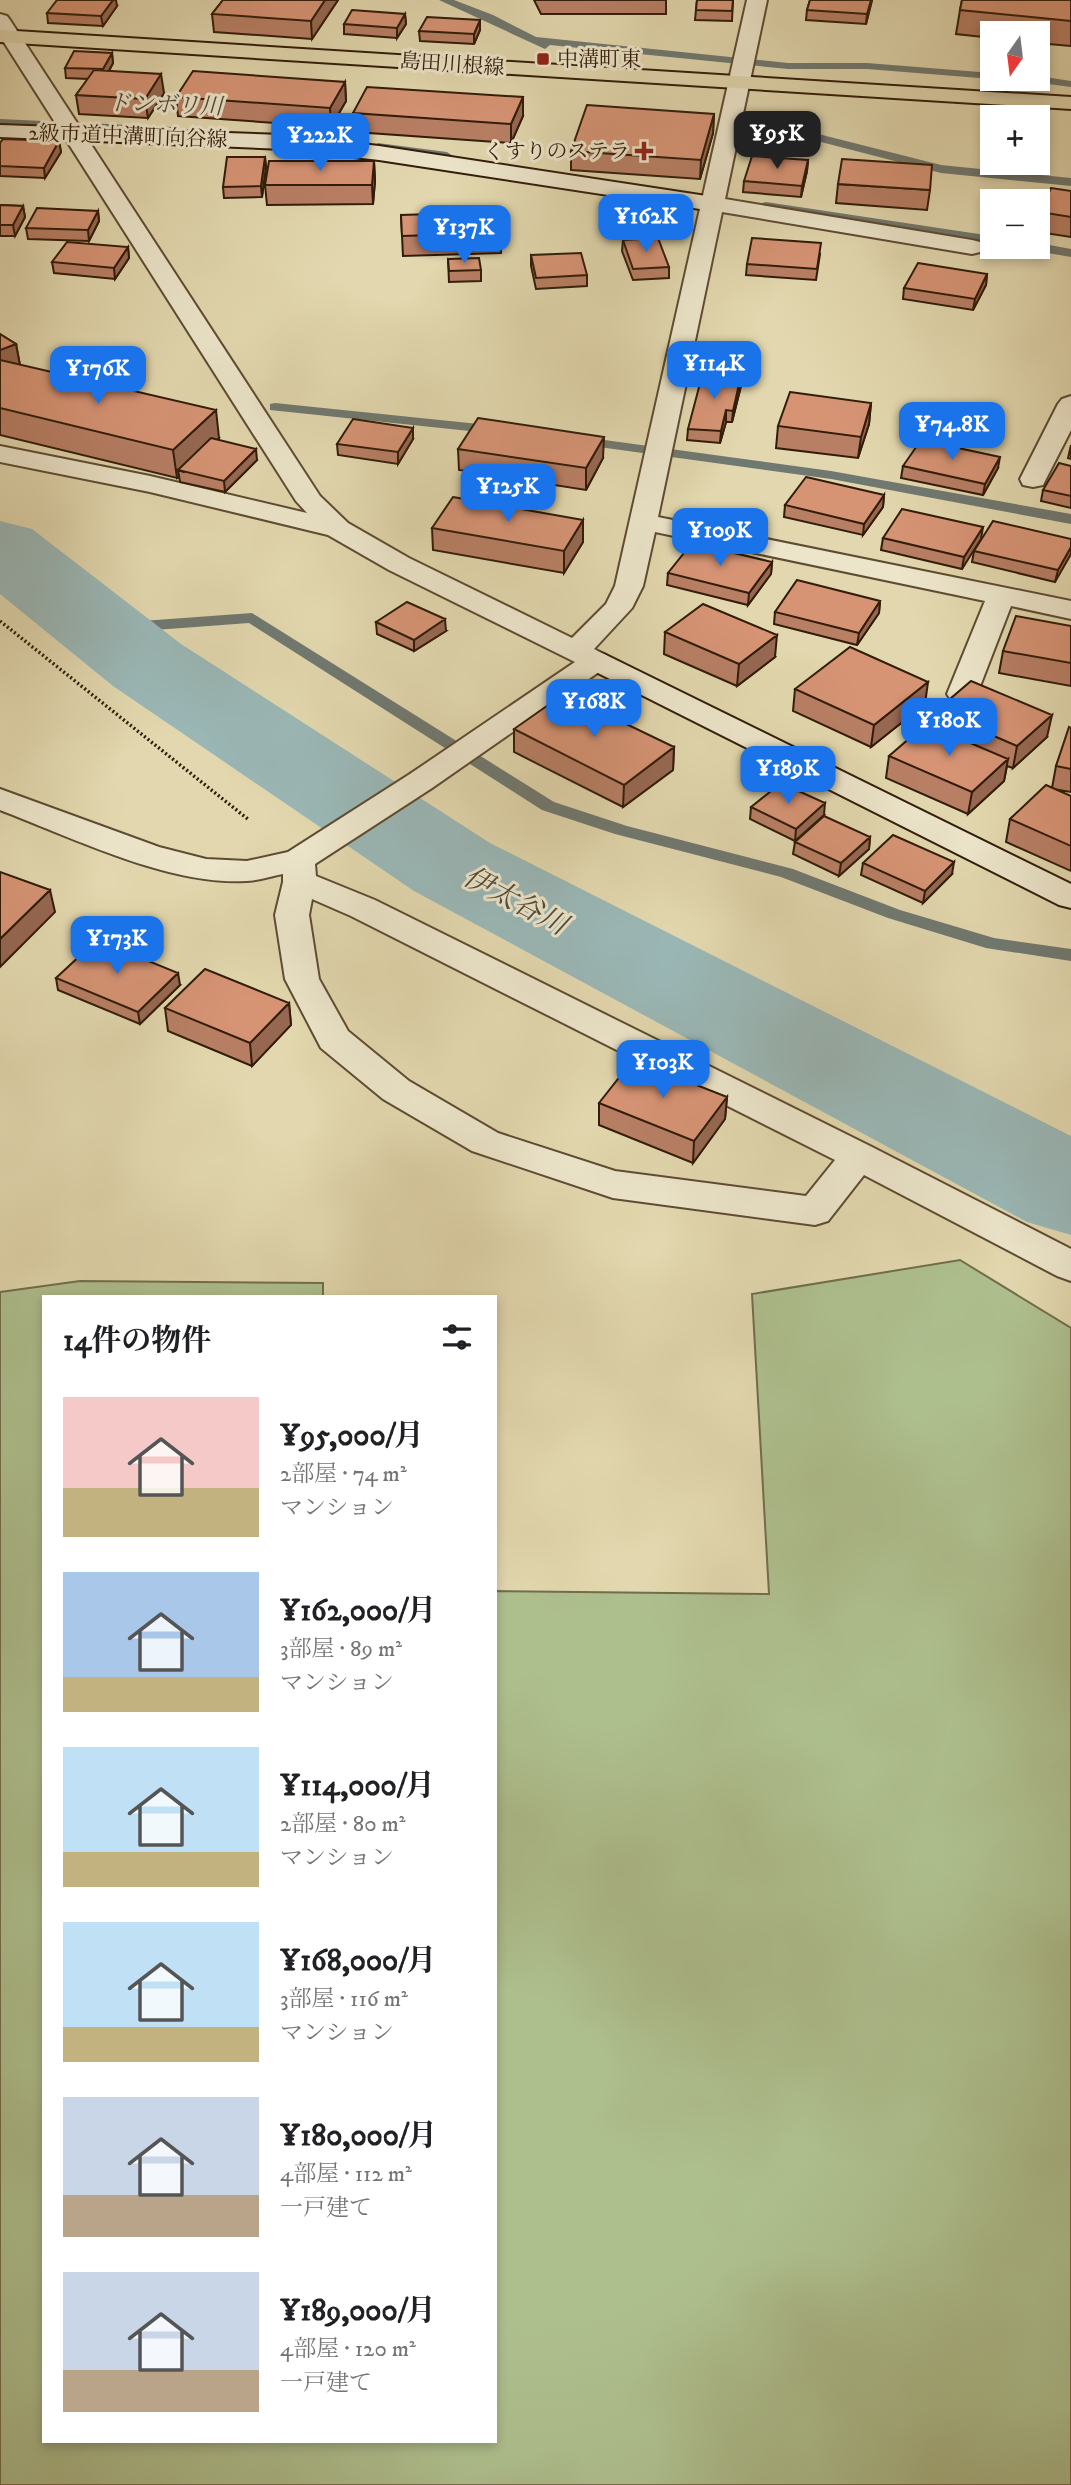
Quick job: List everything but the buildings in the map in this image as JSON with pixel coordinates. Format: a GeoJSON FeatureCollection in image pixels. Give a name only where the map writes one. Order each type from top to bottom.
{"type":"FeatureCollection","features":[{"type":"Feature","properties":{"kind":"main road","name":"島田川根線"},"geometry":{"type":"LineString","coordinates":[[4,31],[742,66],[1071,103]]}},
{"type":"Feature","properties":{"kind":"street"},"geometry":{"type":"LineString","coordinates":[[0,799],[149,855],[206,869],[247,871],[303,864],[421,781],[585,656],[618,608],[629,586],[757,0]]}},
{"type":"Feature","properties":{"kind":"street"},"geometry":{"type":"LineString","coordinates":[[4,31],[310,500],[338,529],[399,564],[1071,897]]}},
{"type":"Feature","properties":{"kind":"street","name":"2級市道中溝町向谷線"},"geometry":{"type":"LineString","coordinates":[[0,131],[284,142],[379,153],[972,247]]}},
{"type":"Feature","properties":{"kind":"street"},"geometry":{"type":"LineString","coordinates":[[1033,479],[1071,404]]}},
{"type":"Feature","properties":{"kind":"street"},"geometry":{"type":"LineString","coordinates":[[0,454],[150,484],[338,529]]}},
{"type":"Feature","properties":{"kind":"street"},"geometry":{"type":"LineString","coordinates":[[644,522],[1071,610]]}},
{"type":"Feature","properties":{"kind":"street"},"geometry":{"type":"LineString","coordinates":[[962,694],[1002,596]]}},
{"type":"Feature","properties":{"kind":"street"},"geometry":{"type":"LineString","coordinates":[[303,864],[292,915],[302,979],[334,1040],[396,1090],[485,1142],[613,1184],[815,1211],[859,1156]]}},
{"type":"Feature","properties":{"kind":"street"},"geometry":{"type":"LineString","coordinates":[[303,864],[363,908],[859,1156],[1071,1266]]}},
{"type":"Feature","properties":{"kind":"path"},"geometry":{"type":"LineString","coordinates":[[0,621],[303,864]]}},
{"type":"Feature","properties":{"kind":"green space"},"geometry":{"type":"Polygon","coordinates":[[[960,1260],[1071,1328],[1071,2485],[0,2485],[0,1292],[80,1281],[323,1283],[323,1295],[42,1295],[42,2443],[497,2443],[497,1591],[769,1594],[752,1294],[960,1260]]]}},
{"type":"Feature","properties":{"kind":"waterway"},"geometry":{"type":"LineString","coordinates":[[444,0],[489,17],[534,40]]}},
{"type":"Feature","properties":{"kind":"waterway"},"geometry":{"type":"LineString","coordinates":[[534,40],[788,66],[867,66],[980,75]]}},
{"type":"Feature","properties":{"kind":"waterway"},"geometry":{"type":"LineString","coordinates":[[534,40],[545,46]]}},
{"type":"Feature","properties":{"kind":"waterway"},"geometry":{"type":"LineString","coordinates":[[1050,81],[1071,84]]}},
{"type":"Feature","properties":{"kind":"waterway"},"geometry":{"type":"LineString","coordinates":[[751,121],[941,169],[1071,182]]}},
{"type":"Feature","properties":{"kind":"waterway","name":"ドンボリ川"},"geometry":{"type":"LineString","coordinates":[[0,123],[172,131]]}},
{"type":"Feature","properties":{"kind":"waterway","name":"ドンボリ川"},"geometry":{"type":"LineString","coordinates":[[378,147],[447,156]]}},
{"type":"Feature","properties":{"kind":"waterway","name":"ドンボリ川"},"geometry":{"type":"LineString","coordinates":[[766,206],[980,238]]}},
{"type":"Feature","properties":{"kind":"waterway","name":"ドンボリ川"},"geometry":{"type":"LineString","coordinates":[[1050,249],[1071,253]]}},
{"type":"Feature","properties":{"kind":"waterway"},"geometry":{"type":"LineString","coordinates":[[275,407],[498,430]]}},
{"type":"Feature","properties":{"kind":"waterway"},"geometry":{"type":"LineString","coordinates":[[575,440],[831,475],[1071,519]]}},
{"type":"Feature","properties":{"kind":"waterway","name":"伊太谷川"},"geometry":{"type":"LineString","coordinates":[[0,548],[147,665],[452,867],[1071,1190]]}},
{"type":"Feature","properties":{"kind":"waterway"},"geometry":{"type":"LineString","coordinates":[[101,629],[252,618],[548,806],[621,830],[787,873],[894,914],[993,944],[1071,955]]}},
{"type":"Feature","properties":{"kind":"place","name":"中溝町東"},"geometry":{"type":"Point","coordinates":[543,59]}},
{"type":"Feature","properties":{"kind":"place","name":"くすりのステラ"},"geometry":{"type":"Point","coordinates":[644,151]}}]}
